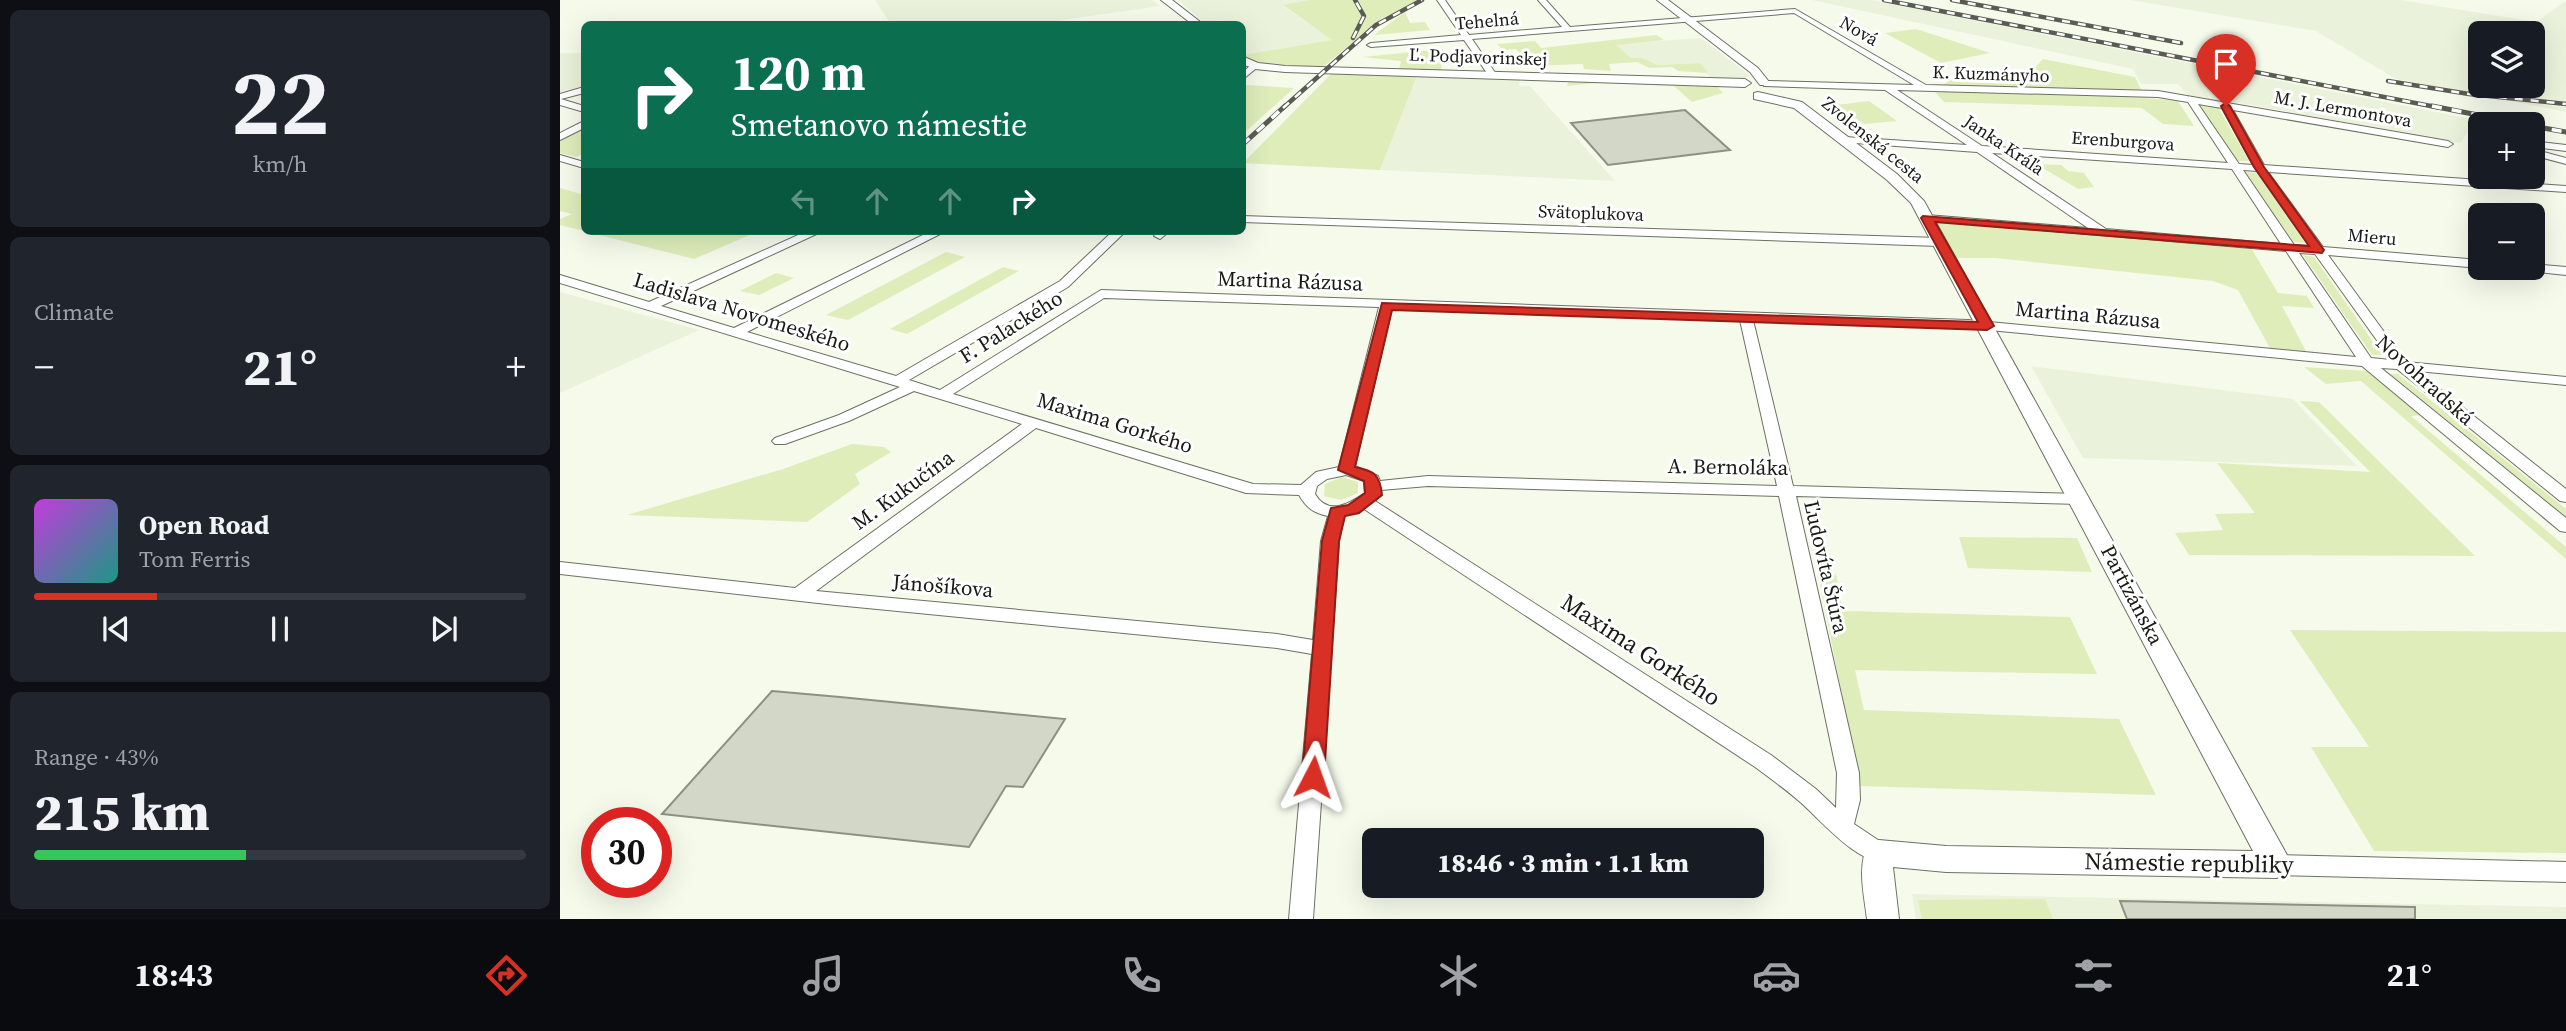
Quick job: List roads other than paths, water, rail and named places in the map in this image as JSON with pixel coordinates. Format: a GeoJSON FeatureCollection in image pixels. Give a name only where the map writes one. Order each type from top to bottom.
{"type":"FeatureCollection","features":[{"type":"Feature","properties":{"kind":"street"},"geometry":{"type":"LineString","coordinates":[[1166,0],[1194,21]]}},
{"type":"Feature","properties":{"kind":"street"},"geometry":{"type":"LineString","coordinates":[[1441,0],[1492,75]]}},
{"type":"Feature","properties":{"kind":"street"},"geometry":{"type":"LineString","coordinates":[[1542,0],[1569,30]]}},
{"type":"Feature","properties":{"kind":"street","name":"Zvolenská cesta"},"geometry":{"type":"LineString","coordinates":[[1662,0],[1690,21],[1758,86],[1789,101],[1845,140],[1907,190],[1927,218],[1987,326]]}},
{"type":"Feature","properties":{"kind":"street","name":"Nová"},"geometry":{"type":"LineString","coordinates":[[1690,21],[1795,11],[1925,88]]}},
{"type":"Feature","properties":{"kind":"street","name":"Tehelná"},"geometry":{"type":"LineString","coordinates":[[1371,46],[1690,21]]}},
{"type":"Feature","properties":{"kind":"street","name":"Ľ. Podjavorinskej"},"geometry":{"type":"LineString","coordinates":[[1246,61],[1255,66],[1715,82],[1758,86]]}},
{"type":"Feature","properties":{"kind":"street"},"geometry":{"type":"LineString","coordinates":[[1246,74],[1255,66]]}},
{"type":"Feature","properties":{"kind":"street","name":"K. Kuzmányho"},"geometry":{"type":"LineString","coordinates":[[1758,86],[1791,84],[2158,94],[2191,100]]}},
{"type":"Feature","properties":{"kind":"street","name":"K. Kuzmányho"},"geometry":{"type":"LineString","coordinates":[[1758,86],[1791,84]]}},
{"type":"Feature","properties":{"kind":"street","name":"Janka Kráľa"},"geometry":{"type":"LineString","coordinates":[[1887,87],[2103,233]]}},
{"type":"Feature","properties":{"kind":"street"},"geometry":{"type":"LineString","coordinates":[[560,97],[581,91]]}},
{"type":"Feature","properties":{"kind":"street","name":"M. J. Lermontova"},"geometry":{"type":"LineString","coordinates":[[2191,100],[2448,144]]}},
{"type":"Feature","properties":{"kind":"street","name":"Novohradská"},"geometry":{"type":"LineString","coordinates":[[2191,100],[2367,363],[2566,527]]}},
{"type":"Feature","properties":{"kind":"street"},"geometry":{"type":"LineString","coordinates":[[560,102],[581,108]]}},
{"type":"Feature","properties":{"kind":"street","name":"Novohradská"},"geometry":{"type":"LineString","coordinates":[[2226,106],[2259,167],[2402,366],[2566,497]]}},
{"type":"Feature","properties":{"kind":"street"},"geometry":{"type":"LineString","coordinates":[[560,137],[581,126]]}},
{"type":"Feature","properties":{"kind":"street","name":"Erenburgova"},"geometry":{"type":"LineString","coordinates":[[1845,140],[2566,190]]}},
{"type":"Feature","properties":{"kind":"street"},"geometry":{"type":"LineString","coordinates":[[2566,148],[2539,145],[2533,152],[2566,161]]}},
{"type":"Feature","properties":{"kind":"street"},"geometry":{"type":"LineString","coordinates":[[560,158],[581,164]]}},
{"type":"Feature","properties":{"kind":"street","name":"Mieru"},"geometry":{"type":"LineString","coordinates":[[1927,218],[2468,263]]}},
{"type":"Feature","properties":{"kind":"street","name":"Svätoplukova"},"geometry":{"type":"LineString","coordinates":[[1246,219],[1939,242]]}},
{"type":"Feature","properties":{"kind":"street"},"geometry":{"type":"LineString","coordinates":[[650,306],[808,235]]}},
{"type":"Feature","properties":{"kind":"street"},"geometry":{"type":"LineString","coordinates":[[736,332],[932,235]]}},
{"type":"Feature","properties":{"kind":"street"},"geometry":{"type":"LineString","coordinates":[[779,441],[844,418],[905,384],[1064,284],[1116,235]]}},
{"type":"Feature","properties":{"kind":"street"},"geometry":{"type":"LineString","coordinates":[[2545,269],[2566,271]]}},
{"type":"Feature","properties":{"kind":"street","name":"Ladislava Novomeského"},"geometry":{"type":"LineString","coordinates":[[560,279],[905,384]]}},
{"type":"Feature","properties":{"kind":"street","name":"Martina Rázusa"},"geometry":{"type":"LineString","coordinates":[[1101,294],[1987,326],[2566,381]]}},
{"type":"Feature","properties":{"kind":"street","name":"F. Palackého"},"geometry":{"type":"LineString","coordinates":[[943,394],[1101,294]]}},
{"type":"Feature","properties":{"kind":"street"},"geometry":{"type":"LineString","coordinates":[[1301,919],[1330,541],[1337,512],[1312,506],[1306,499],[1306,490],[1321,475],[1346,470],[1387,306]]}},
{"type":"Feature","properties":{"kind":"street","name":"Ľudovíta Štúra"},"geometry":{"type":"LineString","coordinates":[[1746,318],[1816,618],[1848,774],[1849,800],[1842,828]]}},
{"type":"Feature","properties":{"kind":"street","name":"Partizánska"},"geometry":{"type":"LineString","coordinates":[[1987,326],[2276,865]]}},
{"type":"Feature","properties":{"kind":"street","name":"Maxima Gorkého"},"geometry":{"type":"LineString","coordinates":[[905,384],[1252,489],[1306,490]]}},
{"type":"Feature","properties":{"kind":"street","name":"M. Kukučína"},"geometry":{"type":"LineString","coordinates":[[799,594],[1035,422]]}},
{"type":"Feature","properties":{"kind":"street","name":"Maxima Gorkého"},"geometry":{"type":"LineString","coordinates":[[1346,470],[1366,474],[1370,494],[1763,761],[1808,795],[1842,828],[1879,853]]}},
{"type":"Feature","properties":{"kind":"street","name":"A. Bernoláka"},"geometry":{"type":"LineString","coordinates":[[1337,512],[1370,494],[1428,481],[2080,499]]}},
{"type":"Feature","properties":{"kind":"street","name":"Jánošíkova"},"geometry":{"type":"LineString","coordinates":[[560,568],[1277,641],[1322,649]]}},
{"type":"Feature","properties":{"kind":"street"},"geometry":{"type":"LineString","coordinates":[[1879,853],[1877,870],[1883,919]]}},
{"type":"Feature","properties":{"kind":"street","name":"Námestie republiky"},"geometry":{"type":"LineString","coordinates":[[1879,853],[1946,859],[2566,872]]}},
{"type":"Feature","properties":{"kind":"railway"},"geometry":{"type":"LineString","coordinates":[[1353,38],[1364,16],[1355,0]]}},
{"type":"Feature","properties":{"kind":"railway"},"geometry":{"type":"LineString","coordinates":[[1283,108],[1376,25],[1422,0]]}},
{"type":"Feature","properties":{"kind":"railway"},"geometry":{"type":"LineString","coordinates":[[1884,0],[2441,108]]}},
{"type":"Feature","properties":{"kind":"railway"},"geometry":{"type":"LineString","coordinates":[[1952,0],[2181,43]]}},
{"type":"Feature","properties":{"kind":"railway"},"geometry":{"type":"LineString","coordinates":[[2388,81],[2469,94],[2566,104]]}},
{"type":"Feature","properties":{"kind":"railway"},"geometry":{"type":"LineString","coordinates":[[1246,141],[1285,106]]}},
{"type":"Feature","properties":{"kind":"railway"},"geometry":{"type":"LineString","coordinates":[[2432,106],[2468,113]]}},
{"type":"Feature","properties":{"kind":"railway"},"geometry":{"type":"LineString","coordinates":[[2545,128],[2566,132]]}}]}
